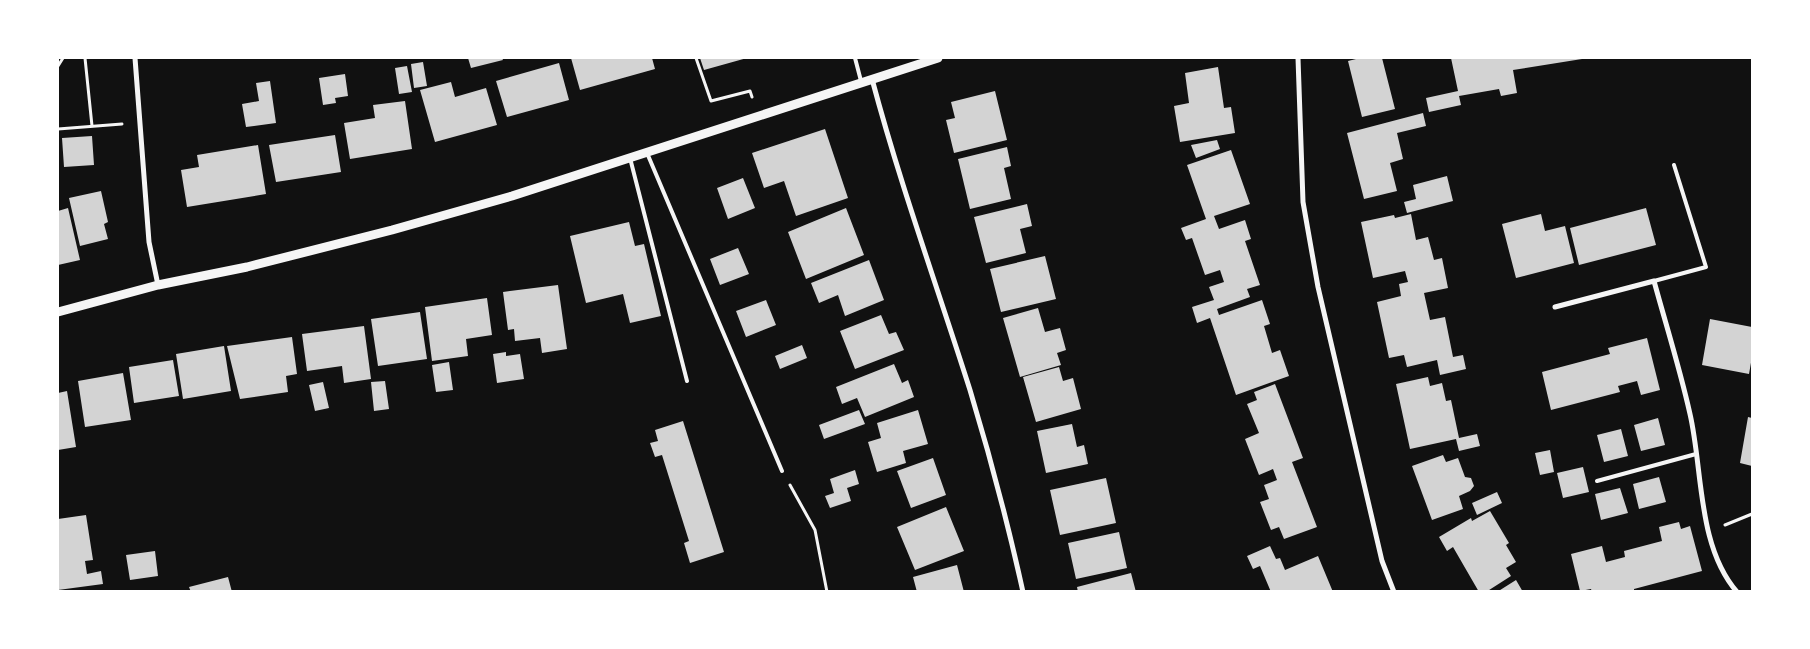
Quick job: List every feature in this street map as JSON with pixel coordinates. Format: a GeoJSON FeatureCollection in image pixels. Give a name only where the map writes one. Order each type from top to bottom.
{"type":"FeatureCollection","features":[{"type":"Feature","properties":{"kind":"street"},"geometry":{"type":"LineString","coordinates":[[135,58],[149,242],[158,285]]}},
{"type":"Feature","properties":{"kind":"street"},"geometry":{"type":"LineString","coordinates":[[58,312],[158,285],[247,267],[392,230],[512,196],[861,81],[938,58]]}},
{"type":"Feature","properties":{"kind":"street"},"geometry":{"type":"LineString","coordinates":[[1298,58],[1303,202],[1318,286],[1382,560],[1394,592]]}},
{"type":"Feature","properties":{"kind":"street"},"geometry":{"type":"LineString","coordinates":[[872,78],[891,147],[970,391],[1006,516],[1023,592]]}},
{"type":"Feature","properties":{"kind":"street"},"geometry":{"type":"LineString","coordinates":[[1555,307],[1654,282],[1690,415],[1708,531],[1716,555],[1737,592]]}},
{"type":"Feature","properties":{"kind":"lane"},"geometry":{"type":"LineString","coordinates":[[855,58],[861,81]]}},
{"type":"Feature","properties":{"kind":"lane"},"geometry":{"type":"LineString","coordinates":[[647,152],[782,471]]}},
{"type":"Feature","properties":{"kind":"lane"},"geometry":{"type":"LineString","coordinates":[[630,158],[687,381]]}},
{"type":"Feature","properties":{"kind":"lane"},"geometry":{"type":"LineString","coordinates":[[1654,282],[1706,267],[1674,166]]}},
{"type":"Feature","properties":{"kind":"lane"},"geometry":{"type":"LineString","coordinates":[[1597,481],[1696,454]]}},
{"type":"Feature","properties":{"kind":"path"},"geometry":{"type":"LineString","coordinates":[[58,66],[63,58]]}},
{"type":"Feature","properties":{"kind":"path"},"geometry":{"type":"LineString","coordinates":[[85,58],[92,126]]}},
{"type":"Feature","properties":{"kind":"path"},"geometry":{"type":"LineString","coordinates":[[696,58],[711,101],[750,91],[757,115]]}},
{"type":"Feature","properties":{"kind":"path"},"geometry":{"type":"LineString","coordinates":[[58,129],[140,122]]}},
{"type":"Feature","properties":{"kind":"path"},"geometry":{"type":"LineString","coordinates":[[782,471],[816,530],[827,592]]}},
{"type":"Feature","properties":{"kind":"path"},"geometry":{"type":"LineString","coordinates":[[1708,531],[1752,514]]}},
{"type":"Feature","properties":{"kind":"building"},"geometry":{"type":"Polygon","coordinates":[[[468,58],[502,58],[503,60],[471,68],[468,58]]]}},
{"type":"Feature","properties":{"kind":"building"},"geometry":{"type":"Polygon","coordinates":[[[571,58],[652,58],[655,69],[580,90],[571,58]]]}},
{"type":"Feature","properties":{"kind":"building"},"geometry":{"type":"Polygon","coordinates":[[[700,58],[747,58],[704,70],[700,58]]]}},
{"type":"Feature","properties":{"kind":"building"},"geometry":{"type":"Polygon","coordinates":[[[1360,58],[1382,58],[1395,109],[1362,117],[1348,61],[1360,58]]]}},
{"type":"Feature","properties":{"kind":"building"},"geometry":{"type":"Polygon","coordinates":[[[1451,58],[1582,59],[1513,70],[1517,93],[1501,96],[1499,89],[1459,96],[1461,105],[1429,112],[1426,98],[1458,91],[1451,58]]]}},
{"type":"Feature","properties":{"kind":"building"},"geometry":{"type":"Polygon","coordinates":[[[423,62],[427,86],[414,88],[411,64],[423,62]]]}},
{"type":"Feature","properties":{"kind":"building"},"geometry":{"type":"Polygon","coordinates":[[[559,63],[569,100],[507,117],[496,81],[559,63]]]}},
{"type":"Feature","properties":{"kind":"building"},"geometry":{"type":"Polygon","coordinates":[[[407,66],[412,92],[399,94],[395,68],[407,66]]]}},
{"type":"Feature","properties":{"kind":"building"},"geometry":{"type":"Polygon","coordinates":[[[1218,67],[1224,108],[1231,107],[1235,133],[1180,142],[1174,106],[1189,103],[1185,73],[1218,67]]]}},
{"type":"Feature","properties":{"kind":"building"},"geometry":{"type":"Polygon","coordinates":[[[345,74],[348,96],[335,98],[336,103],[323,105],[319,78],[345,74]]]}},
{"type":"Feature","properties":{"kind":"building"},"geometry":{"type":"Polygon","coordinates":[[[270,81],[276,123],[246,127],[242,104],[259,101],[256,83],[270,81]]]}},
{"type":"Feature","properties":{"kind":"building"},"geometry":{"type":"Polygon","coordinates":[[[451,82],[455,97],[486,88],[497,125],[435,142],[420,90],[451,82]]]}},
{"type":"Feature","properties":{"kind":"building"},"geometry":{"type":"Polygon","coordinates":[[[995,91],[1007,140],[954,153],[946,120],[955,118],[951,102],[995,91]]]}},
{"type":"Feature","properties":{"kind":"building"},"geometry":{"type":"Polygon","coordinates":[[[405,101],[412,149],[350,159],[344,123],[375,118],[373,105],[405,101]]]}},
{"type":"Feature","properties":{"kind":"building"},"geometry":{"type":"Polygon","coordinates":[[[1423,113],[1426,126],[1397,133],[1403,159],[1390,163],[1397,191],[1364,199],[1347,133],[1423,113]]]}},
{"type":"Feature","properties":{"kind":"building"},"geometry":{"type":"Polygon","coordinates":[[[825,129],[848,198],[796,216],[784,181],[764,188],[752,153],[825,129]]]}},
{"type":"Feature","properties":{"kind":"building"},"geometry":{"type":"Polygon","coordinates":[[[335,135],[341,172],[276,182],[269,145],[335,135]]]}},
{"type":"Feature","properties":{"kind":"building"},"geometry":{"type":"Polygon","coordinates":[[[92,136],[94,165],[64,167],[62,138],[92,136]]]}},
{"type":"Feature","properties":{"kind":"building"},"geometry":{"type":"Polygon","coordinates":[[[1217,140],[1220,149],[1196,158],[1191,145],[1217,140]]]}},
{"type":"Feature","properties":{"kind":"building"},"geometry":{"type":"Polygon","coordinates":[[[258,145],[266,194],[187,207],[181,170],[199,167],[197,155],[258,145]]]}},
{"type":"Feature","properties":{"kind":"building"},"geometry":{"type":"Polygon","coordinates":[[[1007,147],[1011,166],[1004,168],[1011,199],[970,209],[958,159],[1007,147]]]}},
{"type":"Feature","properties":{"kind":"building"},"geometry":{"type":"Polygon","coordinates":[[[1231,150],[1250,204],[1214,216],[1219,229],[1245,220],[1251,239],[1245,241],[1260,285],[1247,289],[1250,297],[1217,309],[1219,315],[1262,300],[1270,324],[1264,326],[1272,353],[1280,350],[1289,376],[1236,395],[1210,318],[1197,323],[1192,307],[1214,300],[1209,287],[1224,282],[1220,270],[1205,275],[1192,238],[1186,240],[1181,228],[1206,219],[1187,165],[1231,150]]]}},
{"type":"Feature","properties":{"kind":"building"},"geometry":{"type":"Polygon","coordinates":[[[1447,176],[1453,201],[1407,213],[1404,202],[1416,199],[1413,185],[1447,176]]]}},
{"type":"Feature","properties":{"kind":"building"},"geometry":{"type":"Polygon","coordinates":[[[743,178],[755,208],[728,219],[717,188],[743,178]]]}},
{"type":"Feature","properties":{"kind":"building"},"geometry":{"type":"Polygon","coordinates":[[[101,191],[108,222],[104,224],[108,239],[80,246],[69,198],[101,191]]]}},
{"type":"Feature","properties":{"kind":"building"},"geometry":{"type":"Polygon","coordinates":[[[1027,204],[1032,226],[1020,229],[1026,253],[986,263],[974,217],[1027,204]]]}},
{"type":"Feature","properties":{"kind":"building"},"geometry":{"type":"Polygon","coordinates":[[[68,208],[80,260],[58,265],[58,211],[68,208]]]}},
{"type":"Feature","properties":{"kind":"building"},"geometry":{"type":"Polygon","coordinates":[[[846,208],[864,255],[806,279],[788,232],[846,208]]]}},
{"type":"Feature","properties":{"kind":"building"},"geometry":{"type":"Polygon","coordinates":[[[1646,208],[1656,245],[1579,265],[1570,228],[1646,208]]]}},
{"type":"Feature","properties":{"kind":"building"},"geometry":{"type":"Polygon","coordinates":[[[1411,214],[1416,240],[1428,237],[1434,260],[1442,258],[1448,288],[1424,293],[1430,320],[1445,317],[1453,357],[1463,355],[1466,369],[1440,375],[1437,360],[1407,367],[1404,355],[1389,358],[1377,302],[1401,296],[1399,284],[1408,282],[1405,271],[1373,278],[1361,222],[1394,215],[1395,218],[1411,214]]]}},
{"type":"Feature","properties":{"kind":"building"},"geometry":{"type":"Polygon","coordinates":[[[1541,214],[1545,231],[1565,226],[1574,263],[1516,278],[1502,224],[1541,214]]]}},
{"type":"Feature","properties":{"kind":"building"},"geometry":{"type":"Polygon","coordinates":[[[629,222],[635,246],[644,244],[661,316],[630,323],[623,294],[586,303],[570,236],[629,222]]]}},
{"type":"Feature","properties":{"kind":"building"},"geometry":{"type":"Polygon","coordinates":[[[738,248],[749,274],[720,285],[710,259],[738,248]]]}},
{"type":"Feature","properties":{"kind":"building"},"geometry":{"type":"Polygon","coordinates":[[[1045,256],[1056,299],[1001,312],[990,269],[1045,256]]]}},
{"type":"Feature","properties":{"kind":"building"},"geometry":{"type":"Polygon","coordinates":[[[869,260],[884,300],[845,316],[838,295],[819,303],[811,283],[869,260]]]}},
{"type":"Feature","properties":{"kind":"building"},"geometry":{"type":"Polygon","coordinates":[[[558,285],[567,349],[542,353],[540,338],[515,341],[514,329],[508,330],[503,292],[558,285]]]}},
{"type":"Feature","properties":{"kind":"building"},"geometry":{"type":"Polygon","coordinates":[[[487,298],[492,335],[466,339],[468,356],[432,361],[425,307],[487,298]]]}},
{"type":"Feature","properties":{"kind":"building"},"geometry":{"type":"Polygon","coordinates":[[[766,300],[776,325],[746,337],[736,311],[766,300]]]}},
{"type":"Feature","properties":{"kind":"building"},"geometry":{"type":"Polygon","coordinates":[[[1038,308],[1045,332],[1060,328],[1066,350],[1057,353],[1061,365],[1020,377],[1003,318],[1038,308]]]}},
{"type":"Feature","properties":{"kind":"building"},"geometry":{"type":"Polygon","coordinates":[[[420,312],[427,359],[378,366],[371,319],[420,312]]]}},
{"type":"Feature","properties":{"kind":"building"},"geometry":{"type":"Polygon","coordinates":[[[881,315],[889,334],[896,332],[904,350],[855,369],[840,331],[881,315]]]}},
{"type":"Feature","properties":{"kind":"building"},"geometry":{"type":"Polygon","coordinates":[[[1710,319],[1752,327],[1752,357],[1749,374],[1702,365],[1710,319]]]}},
{"type":"Feature","properties":{"kind":"building"},"geometry":{"type":"Polygon","coordinates":[[[364,326],[371,379],[344,383],[342,366],[307,371],[302,334],[364,326]]]}},
{"type":"Feature","properties":{"kind":"building"},"geometry":{"type":"Polygon","coordinates":[[[292,337],[297,374],[286,376],[288,392],[240,399],[227,346],[292,337]]]}},
{"type":"Feature","properties":{"kind":"building"},"geometry":{"type":"Polygon","coordinates":[[[1647,338],[1660,390],[1641,395],[1637,381],[1618,386],[1620,392],[1551,410],[1542,372],[1610,354],[1608,348],[1647,338]]]}},
{"type":"Feature","properties":{"kind":"building"},"geometry":{"type":"Polygon","coordinates":[[[802,345],[807,358],[780,369],[775,356],[802,345]]]}},
{"type":"Feature","properties":{"kind":"building"},"geometry":{"type":"Polygon","coordinates":[[[224,346],[231,391],[183,399],[176,354],[224,346]]]}},
{"type":"Feature","properties":{"kind":"building"},"geometry":{"type":"Polygon","coordinates":[[[506,352],[506,356],[520,354],[524,379],[497,383],[493,354],[506,352]]]}},
{"type":"Feature","properties":{"kind":"building"},"geometry":{"type":"Polygon","coordinates":[[[173,360],[179,396],[134,403],[129,367],[173,360]]]}},
{"type":"Feature","properties":{"kind":"building"},"geometry":{"type":"Polygon","coordinates":[[[449,362],[453,390],[436,392],[432,365],[449,362]]]}},
{"type":"Feature","properties":{"kind":"building"},"geometry":{"type":"Polygon","coordinates":[[[894,364],[902,383],[908,380],[914,397],[865,417],[857,398],[842,404],[836,387],[894,364]]]}},
{"type":"Feature","properties":{"kind":"building"},"geometry":{"type":"Polygon","coordinates":[[[1059,367],[1063,381],[1073,378],[1081,409],[1036,422],[1023,377],[1059,367]]]}},
{"type":"Feature","properties":{"kind":"building"},"geometry":{"type":"Polygon","coordinates":[[[123,373],[131,420],[85,427],[78,381],[123,373]]]}},
{"type":"Feature","properties":{"kind":"building"},"geometry":{"type":"Polygon","coordinates":[[[1428,377],[1430,386],[1442,383],[1446,401],[1451,400],[1459,438],[1477,434],[1480,446],[1459,451],[1456,439],[1410,449],[1396,384],[1428,377]]]}},
{"type":"Feature","properties":{"kind":"building"},"geometry":{"type":"Polygon","coordinates":[[[385,381],[389,409],[374,411],[371,382],[385,381]]]}},
{"type":"Feature","properties":{"kind":"building"},"geometry":{"type":"Polygon","coordinates":[[[323,382],[329,408],[315,411],[309,385],[323,382]]]}},
{"type":"Feature","properties":{"kind":"building"},"geometry":{"type":"Polygon","coordinates":[[[1275,384],[1303,458],[1292,462],[1317,527],[1284,539],[1279,527],[1271,530],[1260,502],[1269,499],[1264,485],[1277,480],[1273,469],[1259,475],[1245,439],[1259,433],[1247,404],[1257,400],[1254,392],[1275,384]]]}},
{"type":"Feature","properties":{"kind":"building"},"geometry":{"type":"Polygon","coordinates":[[[67,391],[76,447],[58,450],[58,393],[67,391]]]}},
{"type":"Feature","properties":{"kind":"building"},"geometry":{"type":"Polygon","coordinates":[[[859,410],[865,424],[824,439],[819,425],[859,410]]]}},
{"type":"Feature","properties":{"kind":"building"},"geometry":{"type":"Polygon","coordinates":[[[918,410],[928,444],[903,451],[906,463],[877,472],[868,442],[881,438],[877,423],[918,410]]]}},
{"type":"Feature","properties":{"kind":"building"},"geometry":{"type":"Polygon","coordinates":[[[1748,417],[1752,418],[1752,466],[1740,463],[1748,417]]]}},
{"type":"Feature","properties":{"kind":"building"},"geometry":{"type":"Polygon","coordinates":[[[1658,418],[1665,445],[1641,451],[1634,425],[1658,418]]]}},
{"type":"Feature","properties":{"kind":"building"},"geometry":{"type":"Polygon","coordinates":[[[683,421],[724,552],[690,563],[684,543],[689,541],[662,455],[655,457],[650,443],[658,441],[655,430],[683,421]]]}},
{"type":"Feature","properties":{"kind":"building"},"geometry":{"type":"Polygon","coordinates":[[[1072,424],[1077,447],[1084,445],[1088,464],[1046,473],[1037,431],[1072,424]]]}},
{"type":"Feature","properties":{"kind":"building"},"geometry":{"type":"Polygon","coordinates":[[[1621,429],[1628,456],[1604,462],[1597,435],[1621,429]]]}},
{"type":"Feature","properties":{"kind":"building"},"geometry":{"type":"Polygon","coordinates":[[[1550,450],[1554,472],[1540,475],[1535,453],[1550,450]]]}},
{"type":"Feature","properties":{"kind":"building"},"geometry":{"type":"Polygon","coordinates":[[[1443,455],[1446,462],[1458,458],[1465,477],[1471,478],[1474,486],[1470,491],[1459,496],[1463,509],[1432,520],[1412,466],[1443,455]]]}},
{"type":"Feature","properties":{"kind":"building"},"geometry":{"type":"Polygon","coordinates":[[[933,458],[946,495],[911,508],[897,471],[933,458]]]}},
{"type":"Feature","properties":{"kind":"building"},"geometry":{"type":"Polygon","coordinates":[[[1583,467],[1589,492],[1563,498],[1557,473],[1583,467]]]}},
{"type":"Feature","properties":{"kind":"building"},"geometry":{"type":"Polygon","coordinates":[[[855,470],[859,484],[847,488],[851,501],[830,508],[825,496],[834,493],[830,479],[855,470]]]}},
{"type":"Feature","properties":{"kind":"building"},"geometry":{"type":"Polygon","coordinates":[[[1659,477],[1666,502],[1639,509],[1633,484],[1659,477]]]}},
{"type":"Feature","properties":{"kind":"building"},"geometry":{"type":"Polygon","coordinates":[[[1106,478],[1116,523],[1060,535],[1050,490],[1106,478]]]}},
{"type":"Feature","properties":{"kind":"building"},"geometry":{"type":"Polygon","coordinates":[[[1620,488],[1628,513],[1601,520],[1595,494],[1620,488]]]}},
{"type":"Feature","properties":{"kind":"building"},"geometry":{"type":"Polygon","coordinates":[[[1497,492],[1502,503],[1477,515],[1472,503],[1497,492]]]}},
{"type":"Feature","properties":{"kind":"building"},"geometry":{"type":"Polygon","coordinates":[[[946,507],[964,551],[915,570],[897,527],[946,507]]]}},
{"type":"Feature","properties":{"kind":"building"},"geometry":{"type":"Polygon","coordinates":[[[1490,511],[1509,543],[1506,545],[1516,562],[1506,568],[1511,576],[1486,592],[1479,592],[1453,547],[1447,551],[1439,537],[1471,518],[1472,521],[1490,511]]]}},
{"type":"Feature","properties":{"kind":"building"},"geometry":{"type":"Polygon","coordinates":[[[86,515],[93,560],[85,561],[87,574],[101,571],[103,584],[58,590],[58,519],[86,515]]]}},
{"type":"Feature","properties":{"kind":"building"},"geometry":{"type":"Polygon","coordinates":[[[1679,522],[1681,529],[1690,526],[1702,571],[1634,589],[1634,592],[1592,592],[1591,589],[1580,591],[1571,554],[1602,546],[1606,562],[1625,557],[1624,551],[1662,541],[1659,527],[1679,522]]]}},
{"type":"Feature","properties":{"kind":"building"},"geometry":{"type":"Polygon","coordinates":[[[1119,532],[1127,568],[1076,579],[1068,543],[1119,532]]]}},
{"type":"Feature","properties":{"kind":"building"},"geometry":{"type":"Polygon","coordinates":[[[1270,546],[1276,559],[1280,558],[1285,570],[1318,556],[1333,592],[1271,592],[1260,566],[1253,569],[1247,556],[1270,546]]]}},
{"type":"Feature","properties":{"kind":"building"},"geometry":{"type":"Polygon","coordinates":[[[155,551],[158,576],[130,580],[126,555],[155,551]]]}},
{"type":"Feature","properties":{"kind":"building"},"geometry":{"type":"Polygon","coordinates":[[[957,565],[964,592],[917,592],[913,577],[957,565]]]}},
{"type":"Feature","properties":{"kind":"building"},"geometry":{"type":"Polygon","coordinates":[[[1131,573],[1136,592],[1078,592],[1077,587],[1131,573]]]}},
{"type":"Feature","properties":{"kind":"building"},"geometry":{"type":"Polygon","coordinates":[[[228,577],[232,592],[191,592],[189,587],[228,577]]]}},
{"type":"Feature","properties":{"kind":"building"},"geometry":{"type":"Polygon","coordinates":[[[1516,580],[1523,592],[1497,592],[1516,580]]]}}]}
